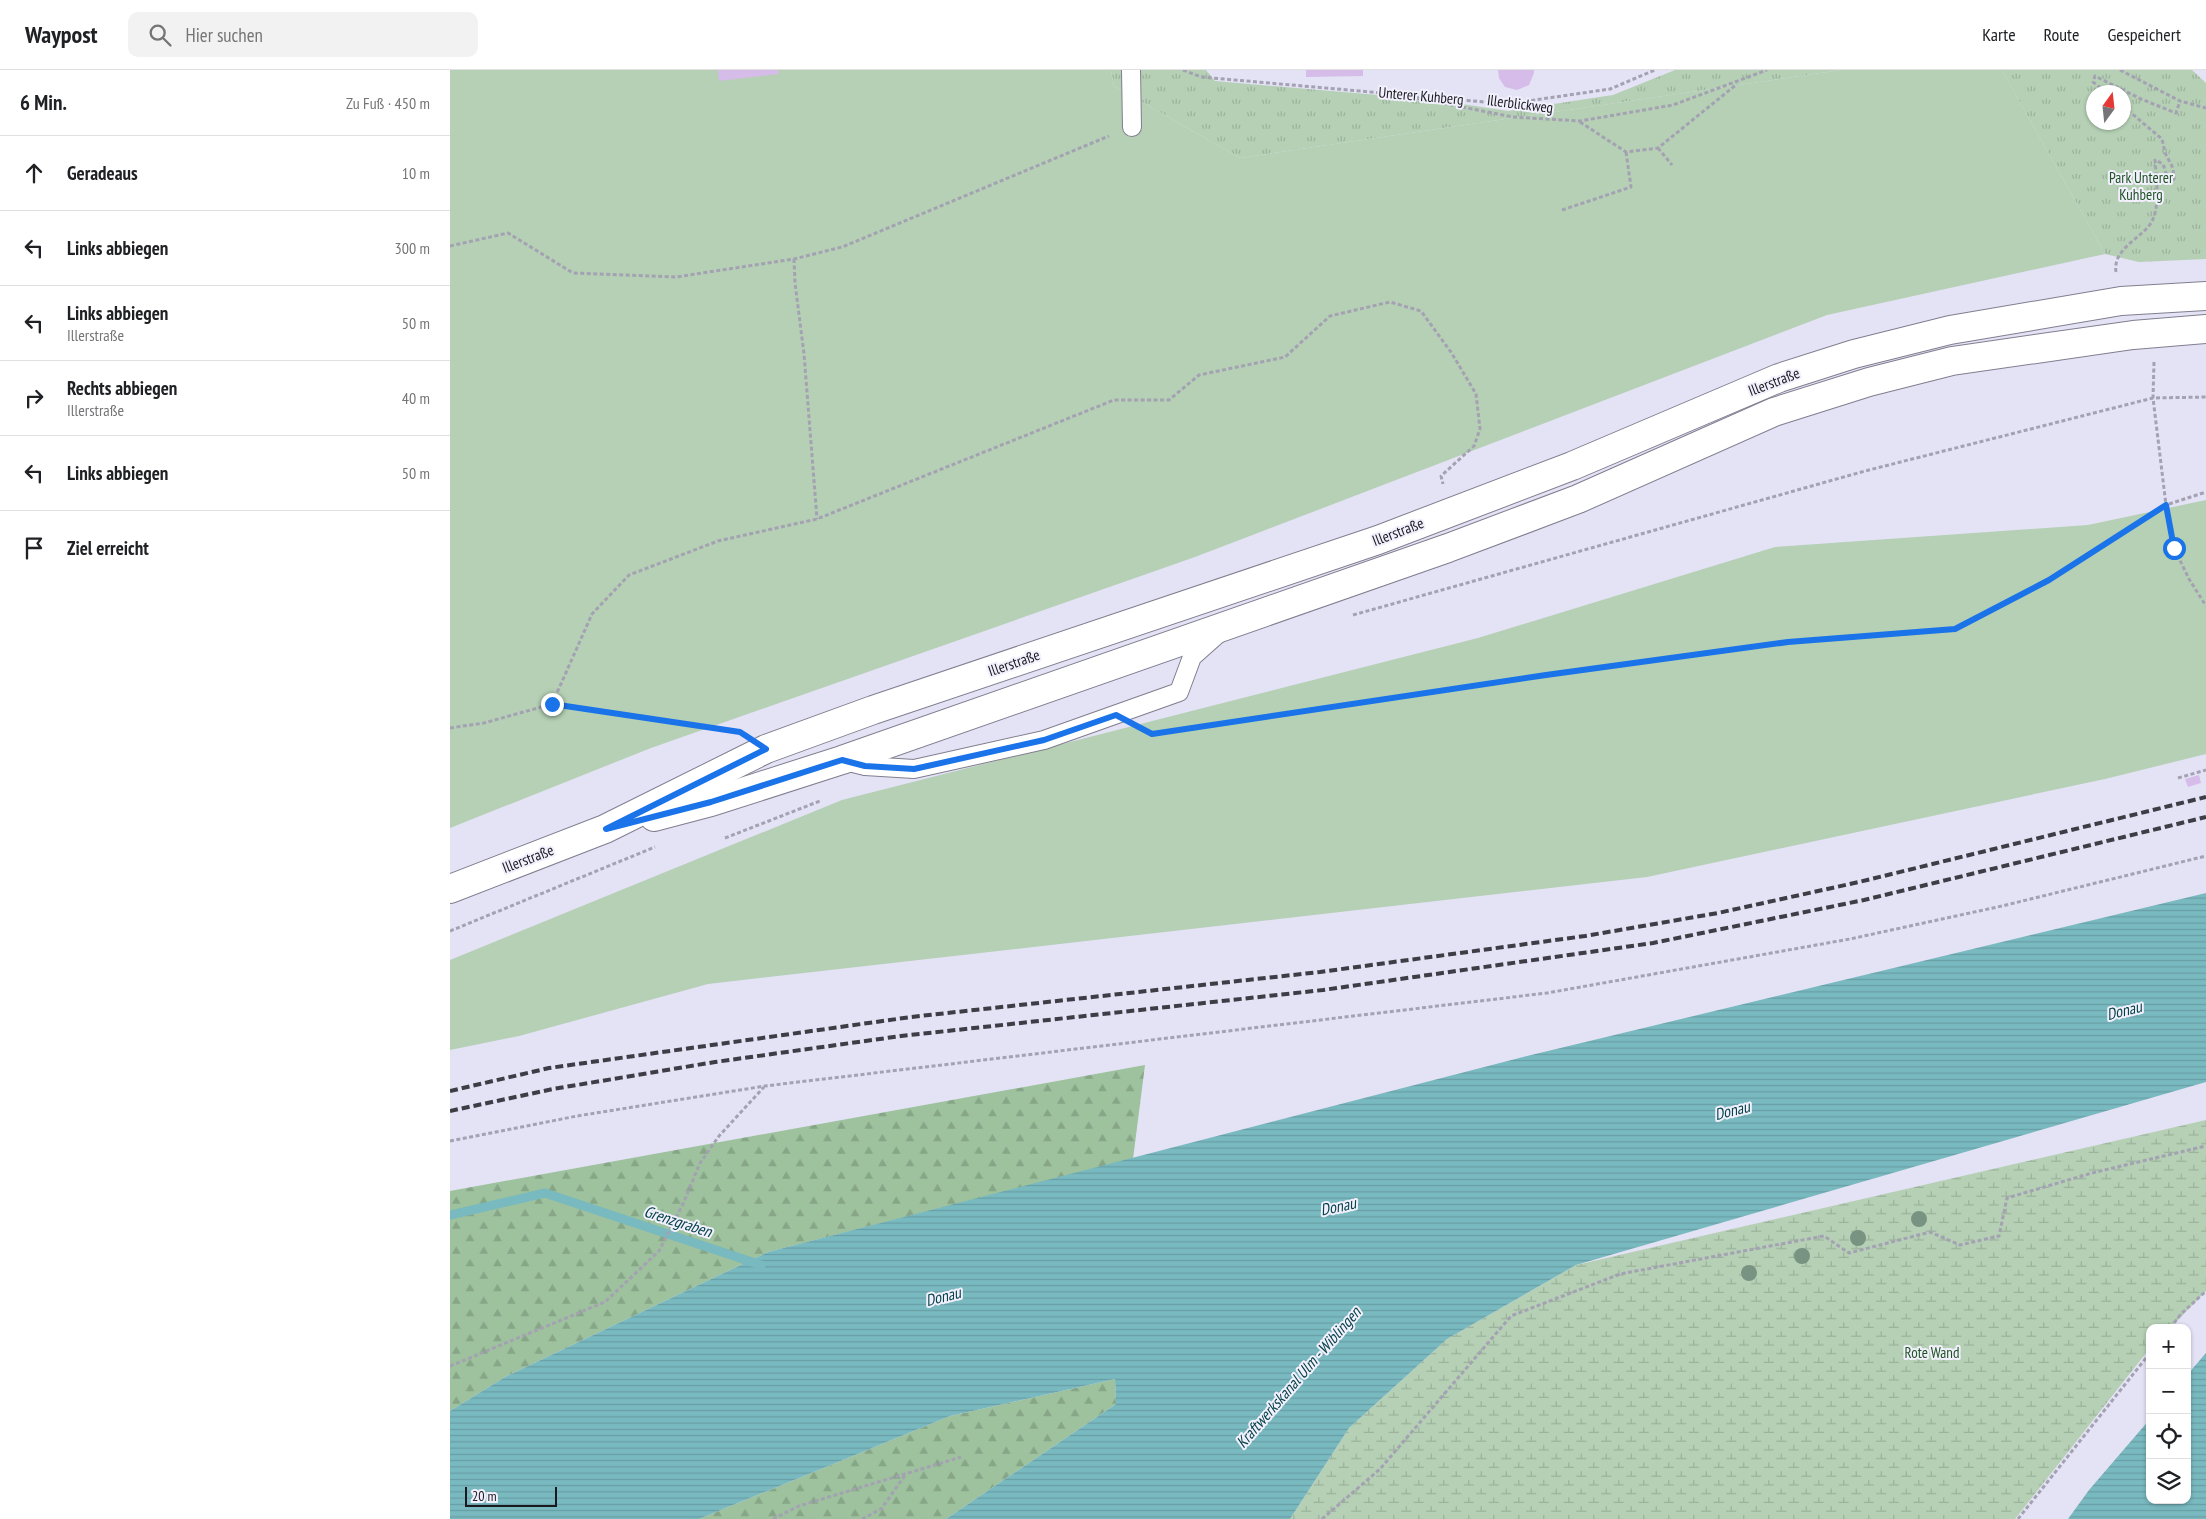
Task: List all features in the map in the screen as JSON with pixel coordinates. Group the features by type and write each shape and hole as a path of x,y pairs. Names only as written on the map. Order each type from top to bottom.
{"main road":[{"name":"Illerstraße","path":"450,889 606,829 766,749 873,710 1378,540 1572,466 1779,378 1854,354 1950,330 2121,301 2206,296"},
{"name":"Illerstraße","path":"606,829 711,802 842,760 1448,548 1550,510 1774,412 1869,382 1952,361 2133,335 2206,329"}],"lane":[{"path":"1131,70 1132,127"},
{"path":"842,760 865,766 914,769 1044,740 1116,715 1179,692 1192,657 1228,624"}],"path":[{"name":"Unterer Kuhberg","path":"1182,70 1202,77 1508,104 1610,89 1655,70"},
{"name":"Illerblickweg","path":"1398,94 1513,117 1580,121 1673,106 1767,70"},
{"path":"2120,70 2180,101 2206,108"},
{"path":"2097,85 2093,82 2095,76 2113,85"},
{"name":"Illerblickweg","path":"1658,148 1740,81"},
{"path":"2131,94 2176,113 2180,101"},
{"path":"2115,264 2121,253 2153,220 2158,189 2155,160 2164,164 2168,179 2174,179 2173,168 2165,154 2162,139 2131,113"},
{"path":"1580,121 1626,152 1658,148 1672,165"},
{"path":"450,246 508,234 573,273 676,277 794,260 842,247 1132,127"},
{"path":"1562,210 1631,187 1626,152"},
{"path":"794,260 816,519"},
{"path":"552,704 592,614 629,575 718,541 816,519 1114,400 1169,400 1199,375 1285,357 1330,316 1390,302 1421,311 1451,352 1476,394 1480,429 1474,446 1441,476 1443,484"},
{"path":"2154,360 2153,398 2166,505 2174,548 2189,579 2206,606"},
{"path":"1344,618 1865,471 2153,398 2206,397"},
{"path":"1116,715 1152,734 1546,675 1778,643 1955,629 2049,580 2166,505 2206,492"},
{"path":"450,728 484,723 552,704 740,732 766,749"},
{"path":"2178,778 2206,770"},
{"path":"725,838 826,798"},
{"path":"450,931 659,846"},
{"path":"450,1141 577,1116 765,1086 1547,993 1850,939 2002,906 2206,856"},
{"path":"450,1366 605,1302 659,1251 683,1204 700,1163 718,1136 765,1086"},
{"path":"1322,1519 1380,1469 1511,1316 1620,1274 1824,1236 1849,1254 1930,1232 1960,1245 1999,1236 2007,1198 2092,1173 2206,1146"},
{"path":"2173,1324 2206,1290"},
{"path":"2018,1519 2146,1357"},
{"path":"772,1519 799,1506 962,1457"},
{"path":"862,1519 881,1509 906,1473"}],"green space":[{"path":"450,70 1111,70 1114,86 1240,158 1841,70 2002,70 2105,254 1827,315 1195,557 651,748 450,828"},
{"path":"1111,70 1206,70 1215,81 1436,100 1508,111 1613,95 1675,70 1841,70 1240,158 1114,86"},
{"name":"Park Unterer Kuhberg","path":"2002,70 2192,70 2206,83 2206,259 2139,262 2105,254"},
{"path":"2206,500 2206,754 2105,779 1647,877 708,984 519,1036 450,1050 450,960 842,800 1478,638 1775,547 2088,525"},
{"path":"1145,1065 1133,1159 768,1252 505,1377 450,1411 450,1191"},
{"name":"Rote Wand","path":"2206,1120 2206,1291 2174,1324 2146,1324 2146,1353 2015,1519 1290,1519 1349,1428 1447,1339 1576,1265"},
{"path":"1115,1379 1116,1404 946,1519 699,1519 950,1416"}],"water":[{"path":"2206,893 2206,1082 1576,1265 1447,1339 1349,1428 1290,1519 946,1519 1116,1404 1115,1379 950,1416 699,1519 450,1519 450,1411 505,1377 768,1252 1527,1056"},
{"path":"2206,1353 2206,1519 2068,1519 2089,1490 2146,1424 2146,1504 2191,1504 2191,1370"}],"building":[{"path":"718,70 778,70 779,74 719,81"},
{"path":"1306,70 1363,70 1363,76 1306,77"},
{"path":"1498,70 1534,70 1534,73 1529,85 1517,90 1505,87 1499,78"},
{"path":"2199,775 2201,783 2188,787 2185,779"}],"waterway":[{"name":"Grenzgraben","path":"450,1215 545,1193 761,1265"}],"railway":[{"path":"450,1091 549,1068 911,1017 1320,972 1585,936 1718,913 1859,882 2206,797"},
{"path":"450,1111 553,1089 715,1062 901,1036 1323,990 1653,943 1864,900 2206,817"}],"route":[{"path":"552,704 740,732 766,749 606,829 711,802 842,760 865,766 914,769 1044,740 1116,715 1152,734 1546,675 1788,642 1955,629 2049,580 2166,505 2174,548"}],"water label":[{"name":"Donau","path":"2124,1010"},
{"name":"Donau","path":"1732,1110"},
{"name":"Donau","path":"1338,1206"},
{"name":"Donau","path":"943,1296"},
{"name":"Kraftwerkskanal Ulm - Wiblingen","path":"1298,1377"}]}
